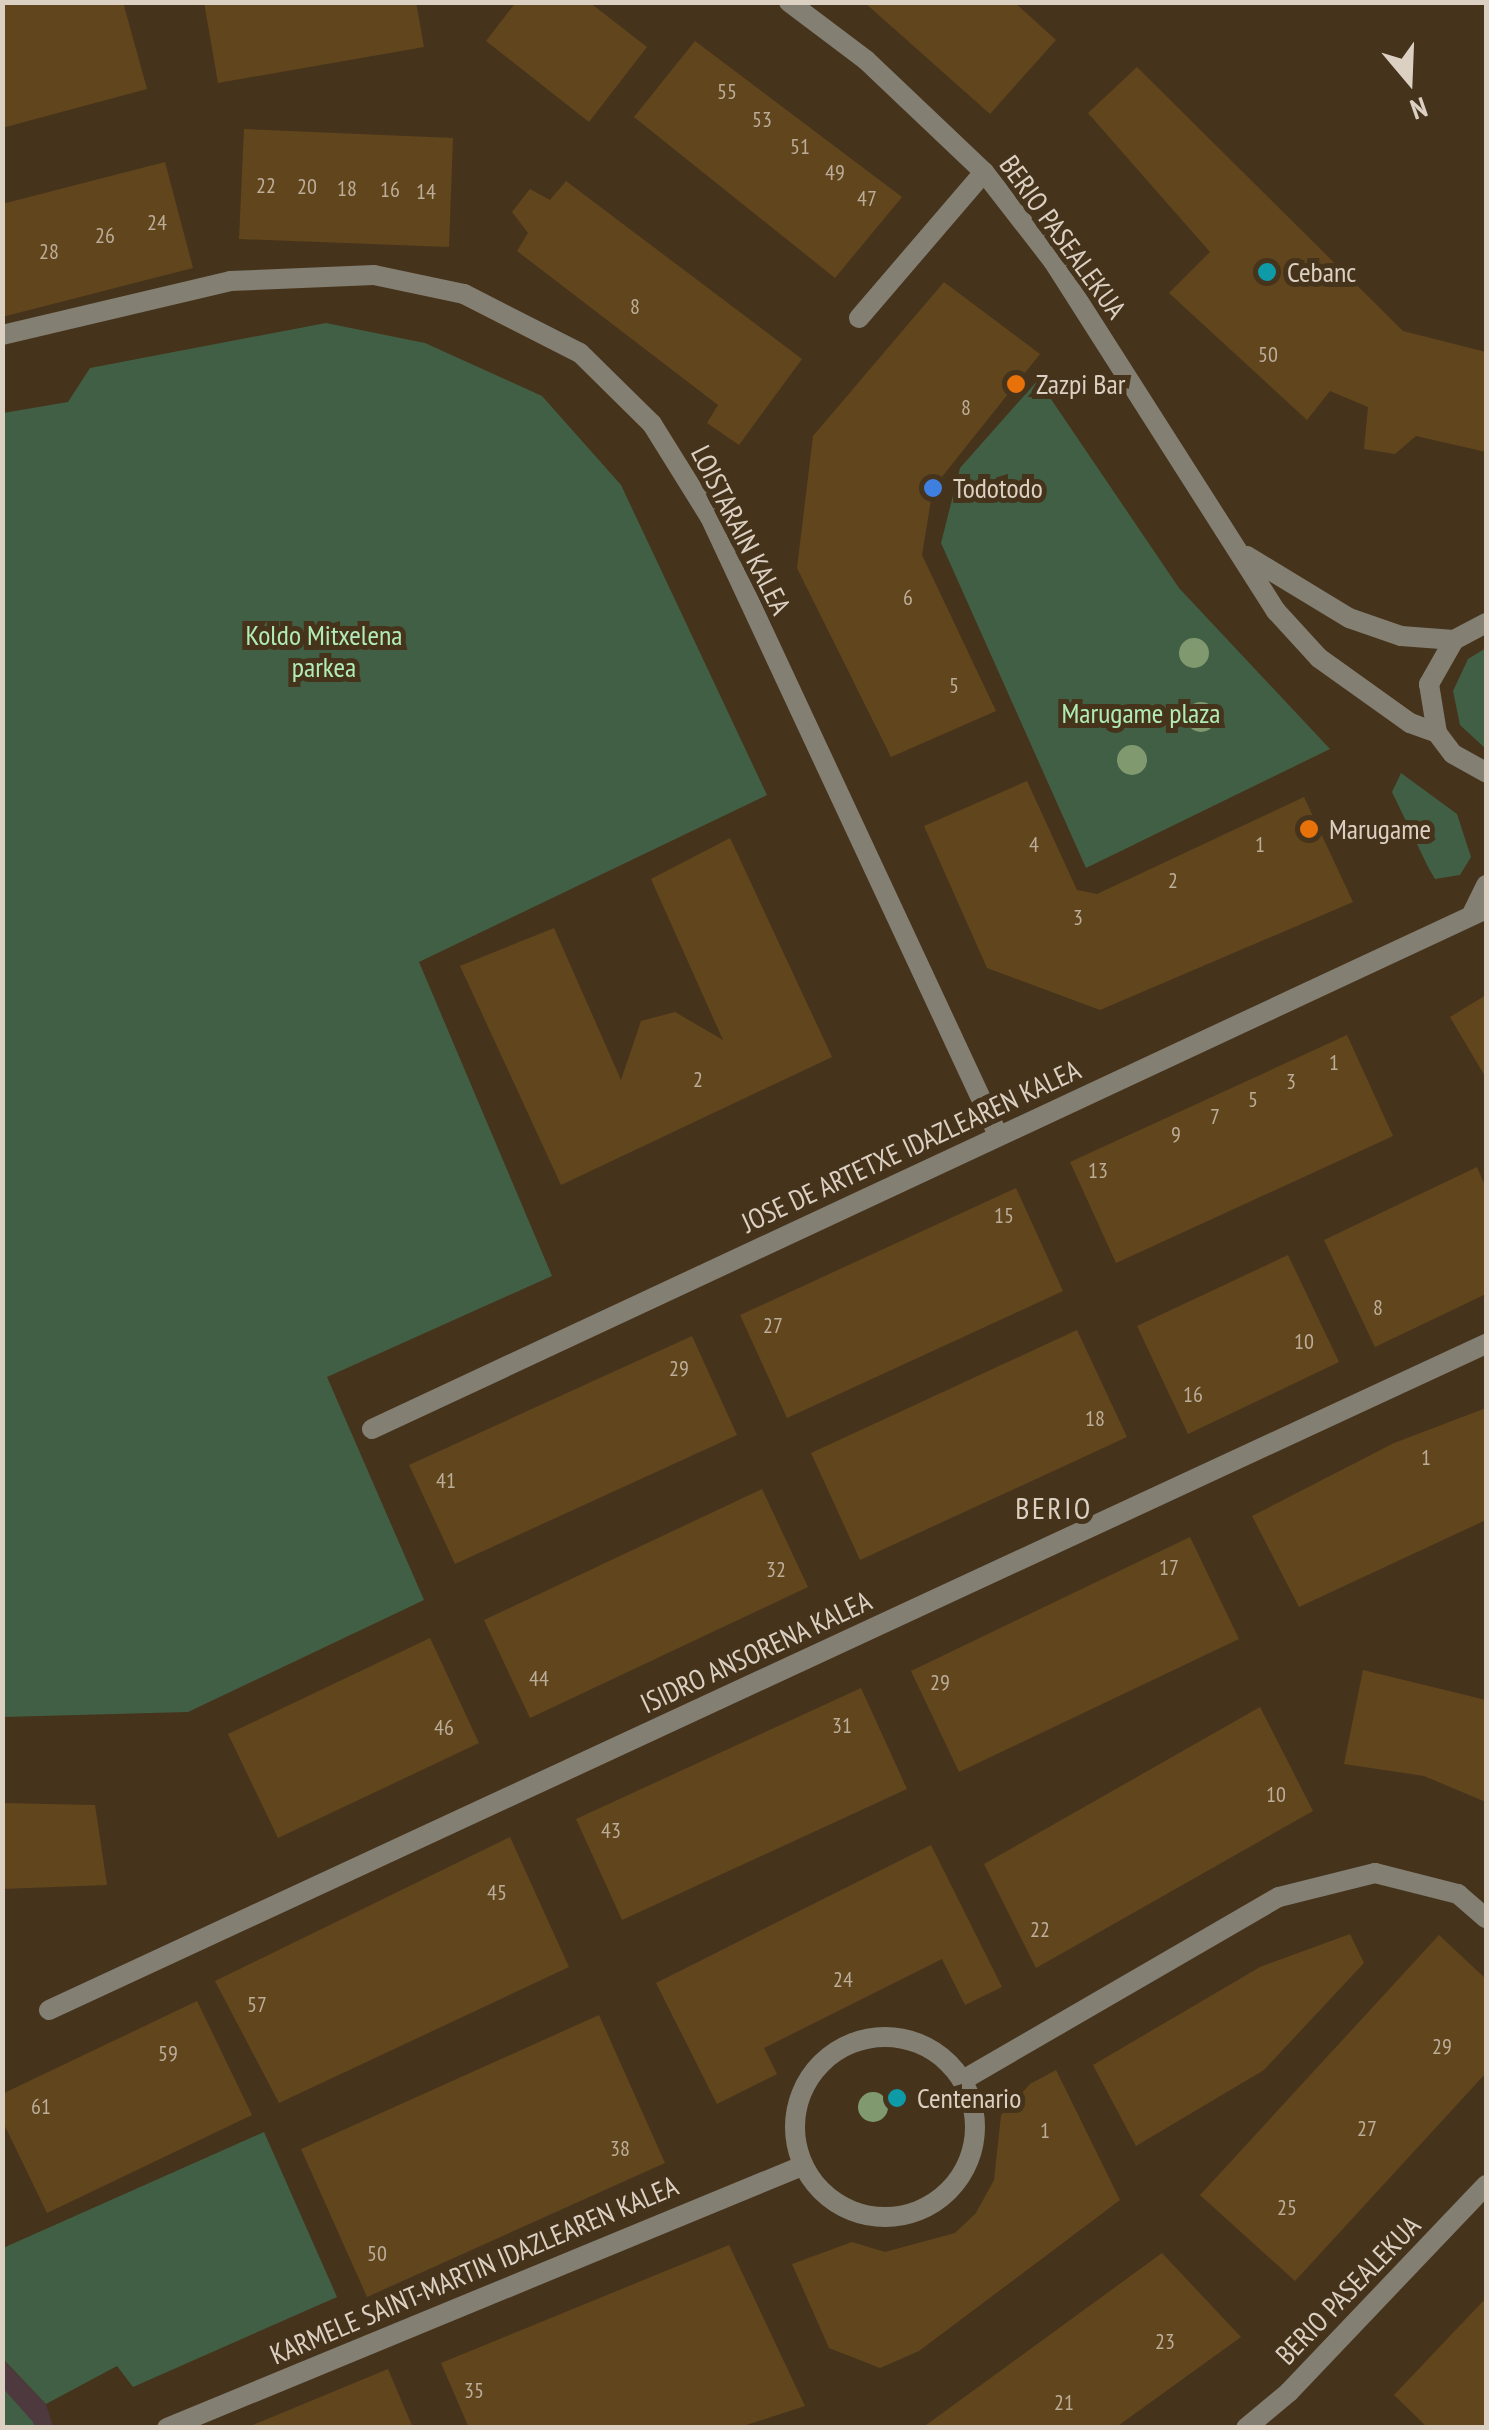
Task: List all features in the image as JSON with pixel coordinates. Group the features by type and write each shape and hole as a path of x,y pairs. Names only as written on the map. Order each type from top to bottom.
{"street":[{"name":"BERIO PASEALEKUA","path":"788,2 866,60 984,172 1053,261 1276,611 1319,658 1410,722 1437,733 1482,774"},
{"path":"859,318 984,172"},
{"name":"LOISTARAIN KALEA","path":"2,335 230,281 374,275 464,294 580,353 652,424 710,517 998,1135"},
{"name":"BERIO PASEALEKUA","path":"1239,550 1349,618 1401,636 1454,640"},
{"path":"1437,733 1430,684 1454,640 1486,622"},
{"name":"JOSE DE ARTETXE IDAZLEAREN KALEA","path":"372,1429 1480,910 1486,885"},
{"name":"ISIDRO ANSORENA KALEA","path":"48,2010 1486,1344"},
{"path":"963,2080 1279,1898 1375,1873 1458,1894 1486,1918"},
{"path":"898,2036 942,2055 963,2080 974,2105 975,2139 965,2170 919,2211 864,2216 835,2203 802,2166 794,2124 805,2082 840,2047 898,2036"},
{"name":"KARMELE SAINT-MARTIN IDAZLEAREN KALEA","path":"167,2428 802,2166"},
{"name":"BERIO PASEALEKUA","path":"1246,2428 1289,2392 1486,2185"}],"shaded area":[{"path":"2,2359 46,2404 53,2427 3,2427"}],"green space":[{"name":"Koldo Mitxelena parkea","path":"326,323 425,343 542,396 621,485 767,795 419,962 552,1276 327,1377 424,1600 188,1712 3,1717 3,413 68,402 90,368"},
{"name":"Marugame plaza","path":"1038,380 1179,588 1330,749 1086,868 941,543 960,468"},
{"path":"1486,648 1486,749 1460,725 1453,691 1468,659"},
{"path":"1401,773 1457,814 1471,857 1460,875 1435,879 1428,867 1392,792"},
{"path":"264,2132 337,2297 133,2387 117,2366 46,2404 3,2359 3,2248"},
{"path":"2,2387 33,2422 35,2427 3,2427"}],"building":[{"path":"2,2 123,2 147,89 2,128"},
{"path":"204,2 416,2 424,47 218,83"},
{"path":"516,2 589,2 647,47 589,122 486,41"},
{"path":"864,2 1014,2 1056,40 990,114"},
{"path":"695,41 902,197 835,278 634,117"},
{"name":"Cebanc","path":"1137,67 1403,331 1486,352 1486,452 1416,436 1395,454 1364,449 1368,407 1330,391 1307,420 1169,293 1210,252 1088,113"},
{"path":"244,129 453,138 449,247 239,239"},
{"path":"165,162 193,268 2,317 2,204"},
{"path":"566,181 802,359 739,445 707,423 718,405 517,251 528,233 512,212 530,189 550,200"},
{"path":"944,282 1040,354 933,488 922,555 996,711 891,757 797,568 813,436"},
{"path":"1027,781 1077,890 1097,894 1304,797 1353,902 1100,1010 987,968 924,826"},
{"path":"730,838 832,1057 561,1185 460,966 554,928 621,1080 641,1021 675,1012 723,1040 651,879"},
{"path":"1486,995 1486,1078 1450,1017"},
{"path":"1347,1035 1393,1136 1116,1263 1070,1162"},
{"path":"1477,1167 1486,1188 1486,1294 1375,1347 1324,1240"},
{"path":"1016,1188 1063,1291 787,1418 740,1315"},
{"path":"1288,1255 1339,1362 1188,1434 1137,1326"},
{"path":"1077,1330 1127,1437 860,1560 811,1453"},
{"path":"692,1336 737,1435 455,1564 409,1465"},
{"path":"1486,1408 1486,1520 1299,1607 1252,1516 1394,1443"},
{"path":"762,1489 808,1587 530,1718 484,1620"},
{"path":"1190,1537 1239,1639 959,1772 911,1671"},
{"path":"430,1638 479,1743 278,1838 228,1734"},
{"path":"1363,1670 1486,1700 1486,1802 1424,1776 1344,1764"},
{"path":"861,1688 907,1789 622,1920 576,1819"},
{"path":"1260,1707 1313,1811 1036,1968 984,1864"},
{"path":"2,1803 95,1805 107,1885 2,1889"},
{"path":"510,1837 569,1967 279,2103 215,1981"},
{"path":"931,1845 1002,1987 965,2005 942,1959 764,2048 777,2074 717,2104 656,1983"},
{"path":"1350,1934 1364,1963 1264,2070 1136,2146 1093,2065 1260,1967"},
{"path":"1439,1935 1486,1979 1486,2073 1295,2281 1200,2195"},
{"path":"197,2001 252,2115 47,2213 2,2120 2,2094"},
{"path":"599,2015 665,2163 367,2297 301,2149"},
{"path":"1056,2070 1120,2200 919,2351 880,2368 829,2348 792,2264 852,2242 885,2252 955,2233 976,2213 994,2180 1001,2115 1030,2084"},
{"path":"729,2245 805,2406 737,2428 469,2428 441,2363"},
{"path":"1162,2253 1241,2337 1115,2428 922,2428"},
{"path":"1486,2298 1486,2428 1428,2428 1394,2395"},
{"path":"388,2369 413,2428 248,2428 248,2427"}],"place":[{"name":"Cebanc","path":"1267,272"},
{"name":"Zazpi Bar","path":"1016,384"},
{"name":"Todotodo","path":"933,488"},
{"name":"Marugame","path":"1309,829"},
{"name":"Centenario","path":"897,2098"}],"district":[{"name":"BERIO","path":"1054,1508"}]}
